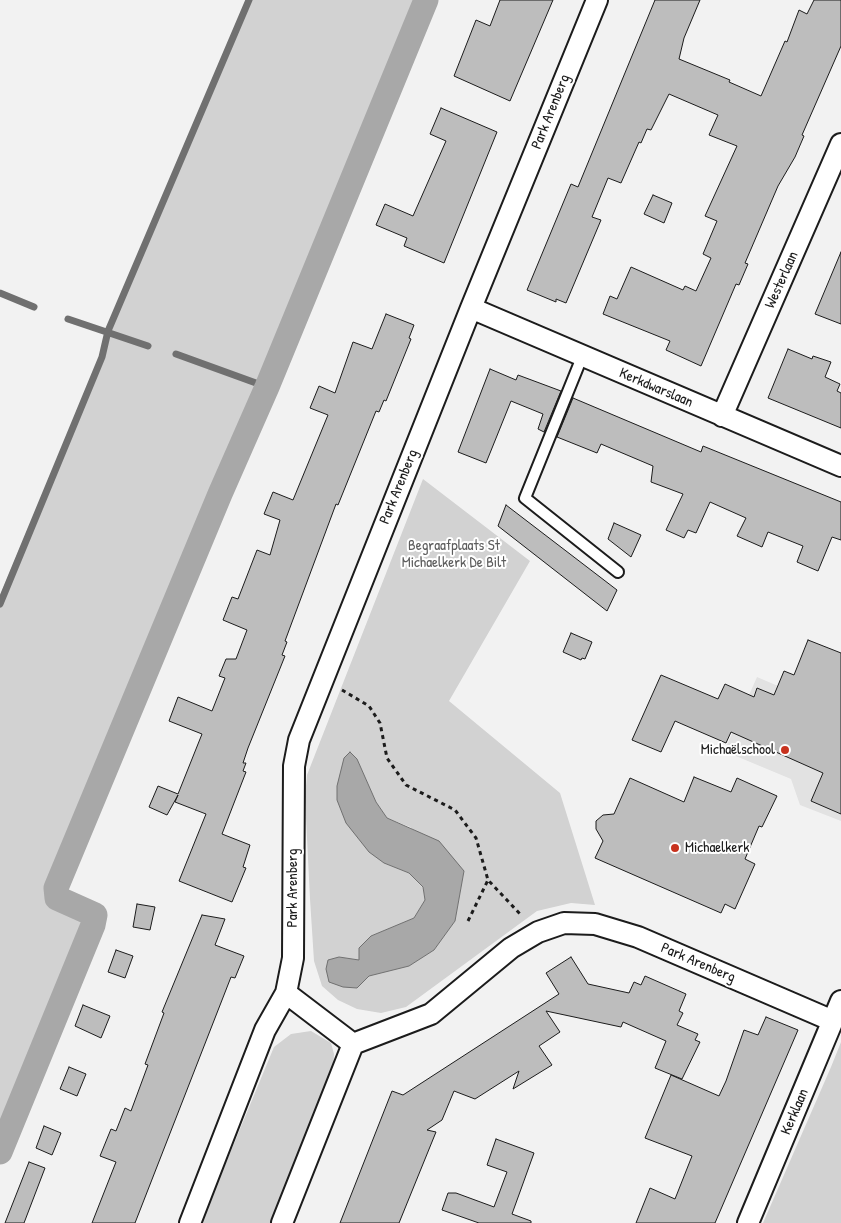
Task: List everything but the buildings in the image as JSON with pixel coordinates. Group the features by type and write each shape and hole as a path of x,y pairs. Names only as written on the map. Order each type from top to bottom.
{"street":[{"name":"Park Arenberg","path":"190,1223 265,1030 286,993 293,958 294,766 299,740 471,308 597,0"},
{"name":"Westerlaan","path":"722,416 841,144"},
{"name":"Kerkdwarslaan","path":"471,308 841,466"},
{"name":"Park Arenberg","path":"353,1044 431,1014 511,948 538,932 564,923 595,924 647,941 833,1021"},
{"path":"282,1223 353,1044 286,993"},
{"name":"Kerklaan","path":"748,1223 841,1000"}],"lane":[{"path":"582,357 526,498 618,572"}],"path":[{"path":"322,679 369,706 380,723 388,758 406,785 455,810 476,838 488,880 538,932"},
{"path":"468,921 488,880"}],"shaded area":[{"name":"Michaëlschool","path":"757,677 841,713 841,821 800,805 791,779 731,754 727,745"},
{"path":"350,752 357,759 376,802 387,818 439,841 464,871 455,921 434,950 409,966 369,976 357,988 343,987 329,982 326,969 328,960 339,957 359,960 359,948 371,936 414,918 425,900 423,887 409,873 384,863 369,852 346,823 337,800 337,786 344,758"}],"green space":[{"path":"250,0 428,0 62,895 88,919 0,1125 0,595"},
{"name":"Begraafplaats St Michaelkerk De Bilt","path":"423,479 530,561 449,701 560,793 595,905 571,903 537,911 406,1007 381,1013 357,1009 338,1000 322,986 314,961 305,797 307,775","holes":["357,759 376,802 387,818 410,827 464,872 455,921 434,950 409,966 369,976 357,988 339,957 359,960 371,936 414,918 425,900 423,888 409,873 384,863 337,786"]},
{"path":"311,1031 331,1043 334,1054 333,1070 276,1223 201,1223 274,1047 291,1034"},
{"path":"841,1042 841,1223 763,1223 831,1067"}],"waterway":[{"path":"0,604 102,357 108,331 249,0"},
{"path":"0,1152 93,925 95,915 57,898 56,888 220,494 267,387 426,0"},
{"path":"0,293 34,307"},
{"path":"68,319 148,346"},
{"path":"176,354 267,387"}],"place":[{"name":"Michaëlschool","path":"785,750"},
{"name":"Michaelkerk","path":"675,848"}]}
